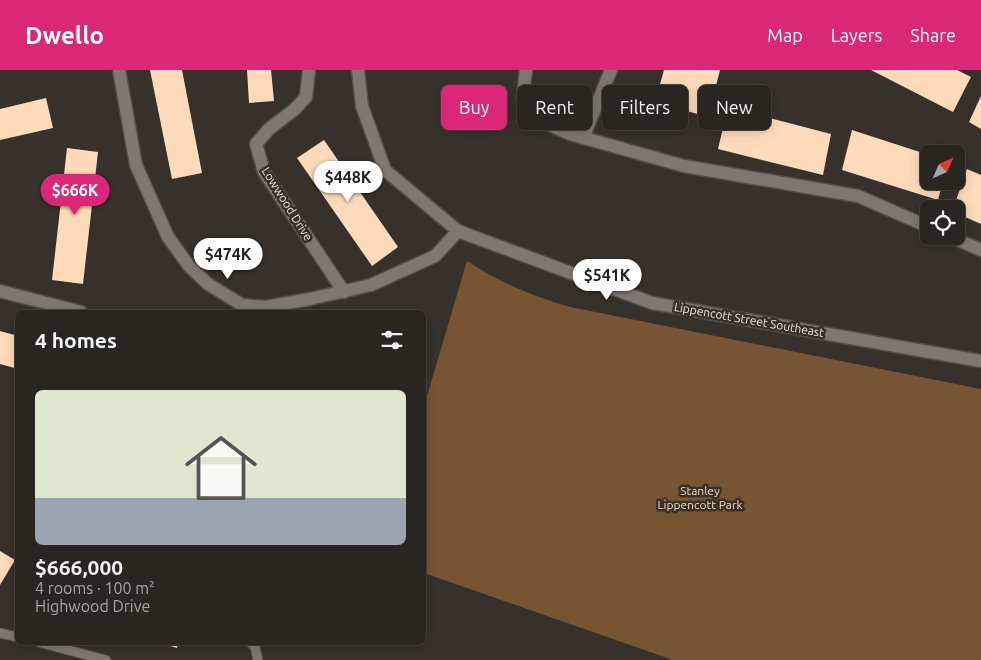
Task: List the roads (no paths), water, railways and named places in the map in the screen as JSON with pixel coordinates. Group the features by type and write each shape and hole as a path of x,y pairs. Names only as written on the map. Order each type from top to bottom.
{"street":[{"path":"119,70 136,165 168,237 189,266 208,284 242,305 266,307 370,286 435,256 458,231"},
{"name":"Lowwood Drive","path":"309,70 306,97 295,109 270,128 256,144 264,172 344,292"},
{"name":"Lippencott Street Southeast","path":"358,70 362,106 385,170 458,231 652,303 981,361"},
{"path":"526,70 523,98 533,114 545,123 570,134 684,166 858,196 920,223"},
{"path":"583,138 611,70"},
{"path":"965,243 981,250"},
{"path":"0,292 73,310"}],"lane":[{"path":"0,633 15,636"},
{"path":"49,645 106,660"},
{"path":"253,645 258,660"}],"park label":[{"name":"Stanley Lippencott Park","path":"700,498"}]}
